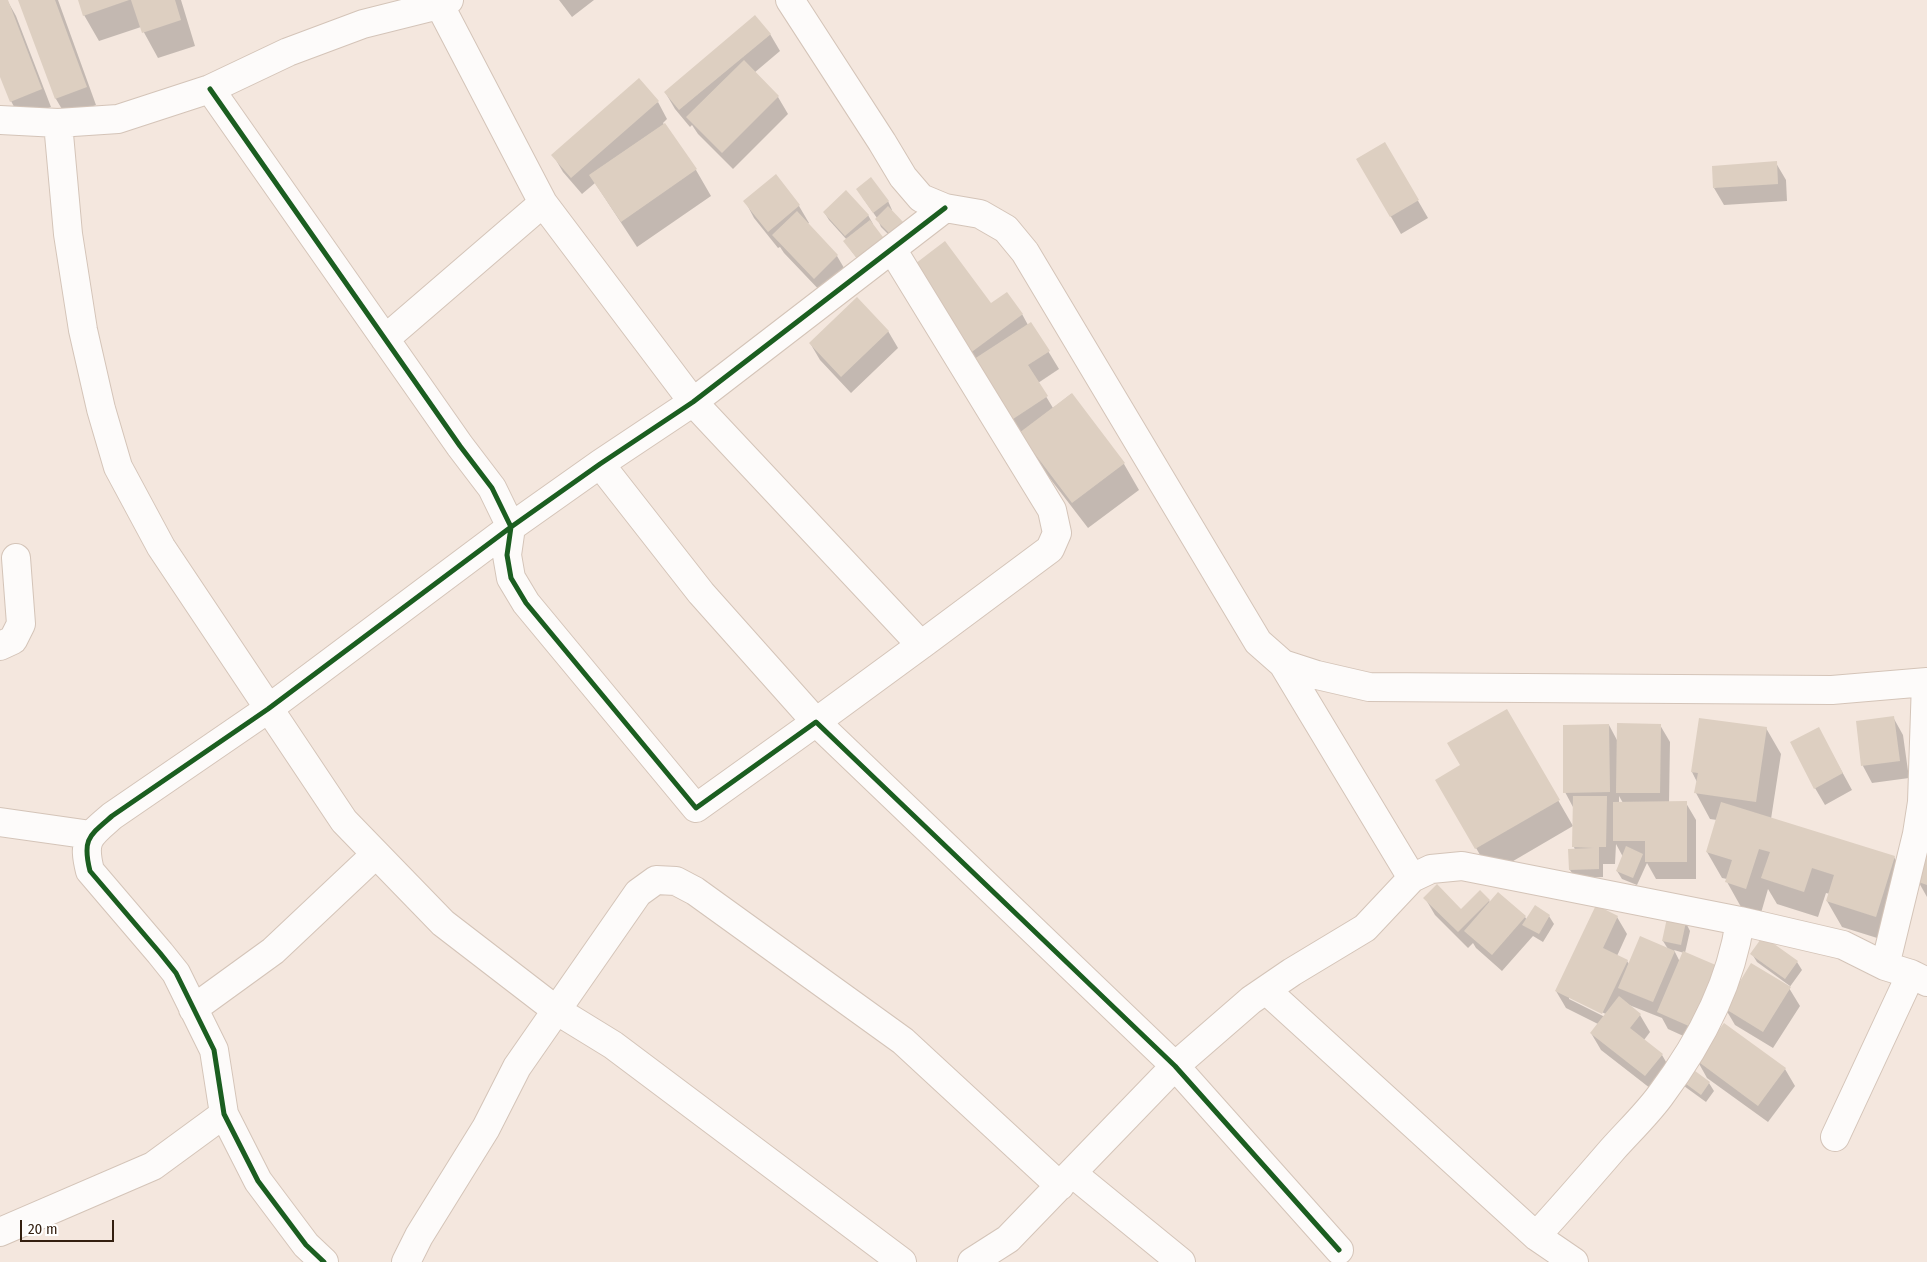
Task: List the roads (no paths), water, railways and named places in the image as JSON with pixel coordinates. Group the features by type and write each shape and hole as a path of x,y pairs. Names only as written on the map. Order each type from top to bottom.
{"street":[{"path":"790,0 903,177 921,198 946,208 980,214 1006,229 1025,252 1258,642 1283,664 1412,878"},
{"path":"0,120 58,123 118,119 210,89 288,52 355,27 441,2 543,203 693,402 921,645"},
{"path":"210,89 460,446 492,488 511,527 507,555 511,578 526,603 696,808 1050,549 1057,533 1052,510 892,249"},
{"path":"58,123 68,234 83,330 101,409 118,467 161,547 344,820 443,923 556,1010 613,1045 902,1262"},
{"path":"385,339 543,203"},
{"path":"324,1262 306,1245 258,1181 224,1114 214,1050 176,973 90,871 86,854 91,835 112,816 268,709 511,527 600,464 693,402 946,208"},
{"path":"600,464 701,593 816,722 1175,1066 1339,1250"},
{"path":"0,646 13,640 21,624 16,558"},
{"path":"1283,664 1317,675 1369,687 1832,690 1927,682 1922,802 1917,834 1886,966"},
{"path":"0,822 91,835"},
{"path":"193,1009 273,951 376,854"},
{"path":"972,1262 1008,1239 1175,1066 1251,1000 1366,928 1412,878 1431,869 1462,866 1740,921 1843,945 1886,966 1919,978 1835,1137"},
{"path":"406,1262 419,1236 486,1128 517,1067 638,893 656,880 676,881 695,891 903,1041 1066,1179 1182,1262"},
{"path":"1536,1236 1660,1097 1705,1026 1724,987 1738,940 1740,921"},
{"path":"1266,990 1536,1236 1574,1262"},
{"path":"0,1232 153,1166 224,1114"}]}
